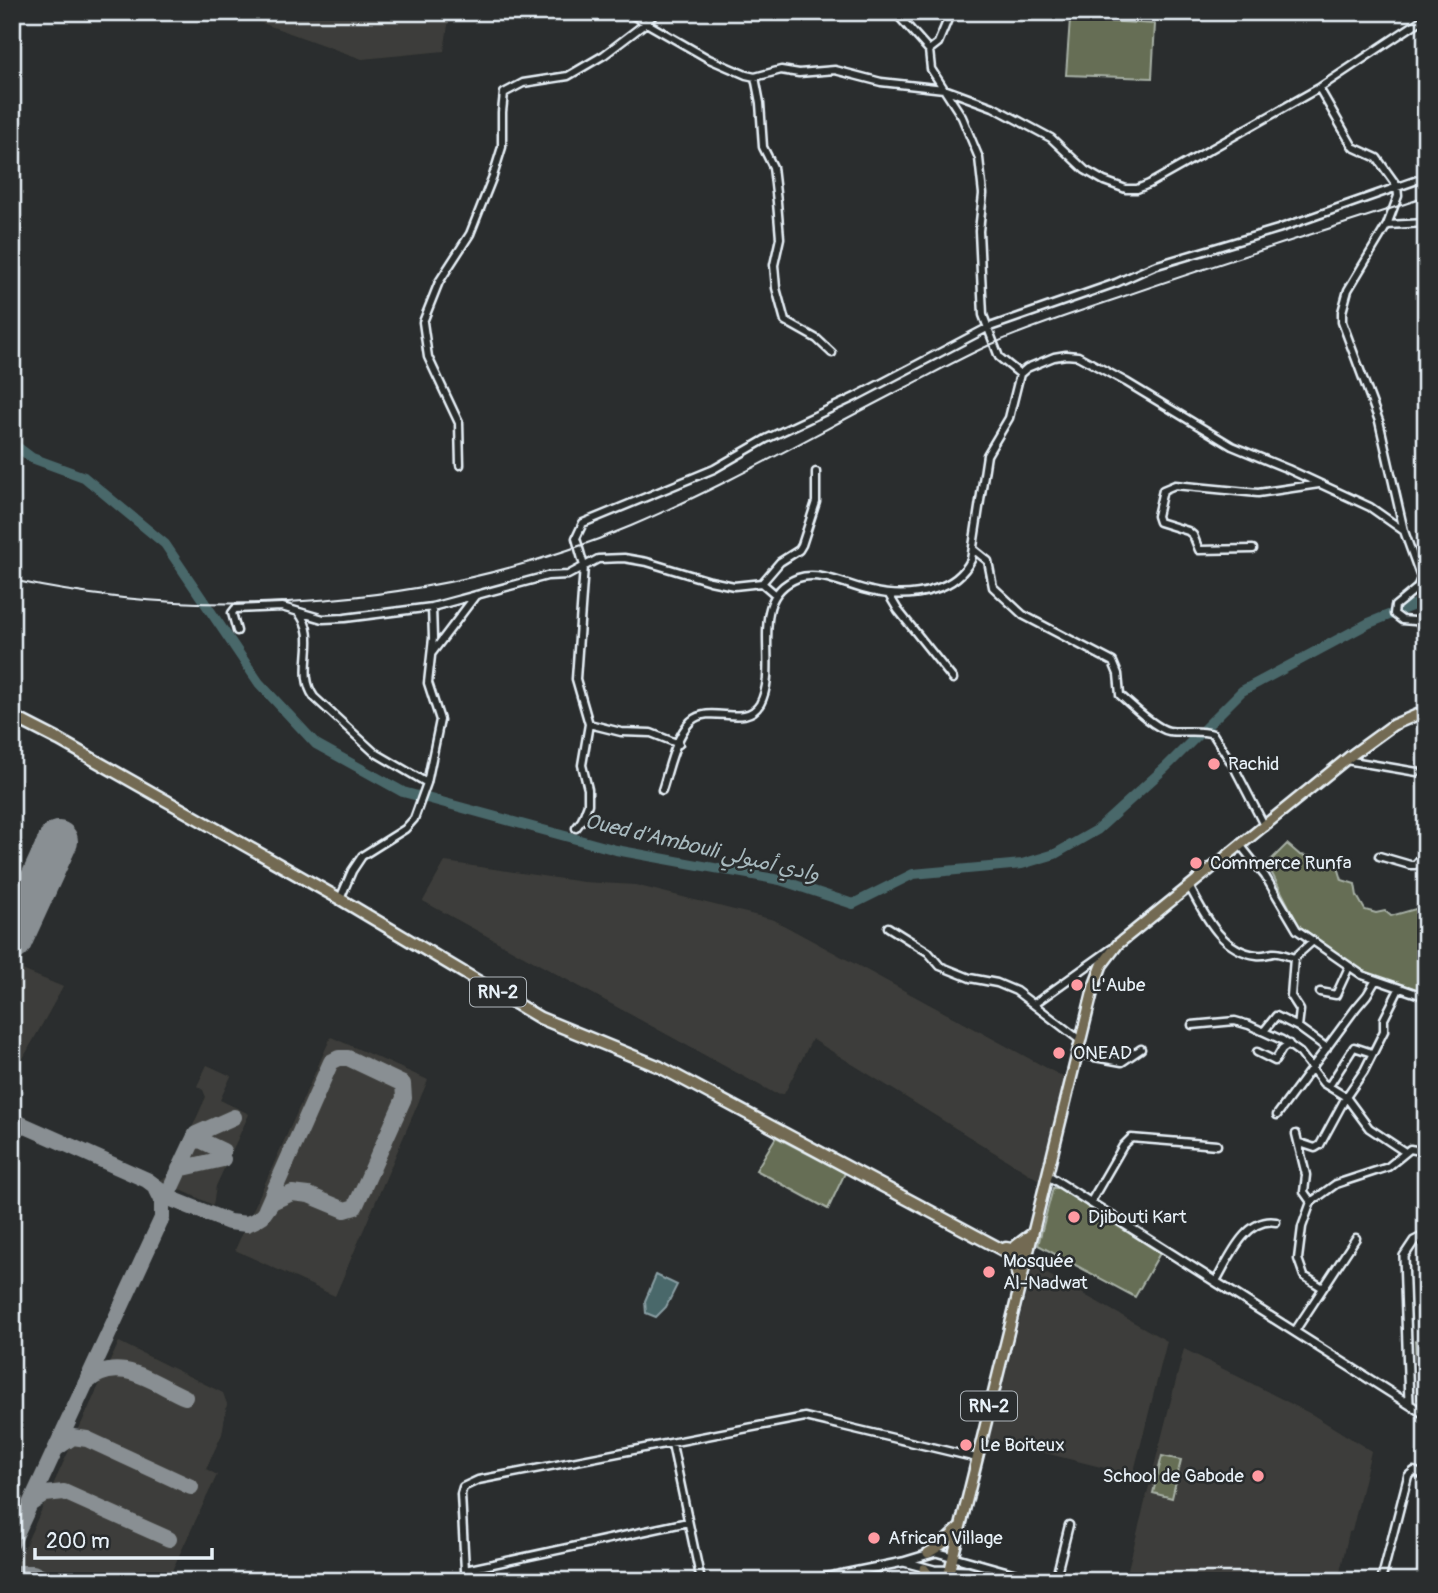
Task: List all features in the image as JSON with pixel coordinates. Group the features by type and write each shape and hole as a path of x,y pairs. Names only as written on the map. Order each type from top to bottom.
{"highway":[{"name":"RN-2","path":"12,716 340,899 540,1018 660,1066 1003,1248 1024,1262"},
{"path":"1019,1285 1016,1265 1003,1248 1017,1246 1032,1234"},
{"name":"RN-2","path":"1003,1248 1016,1250 1029,1247"}],"main road":[{"path":"1024,1262 1098,974 1118,944 1392,725 1426,711"},
{"name":"RN-2","path":"947,1581 1024,1262"},
{"path":"928,1553 942,1545 960,1527"},
{"path":"924,1569 933,1581"}],"street":[{"path":"626,12 727,68 755,77 781,69 799,74 835,70 881,82 944,89 993,107 1051,138 1085,170 1126,189 1149,184 1319,88 1426,17"},
{"path":"460,465 459,423 428,357 423,322 439,282 470,234 493,176 502,147 505,93 523,83 568,76 604,55 646,23 656,12"},
{"path":"895,12 929,50 931,69 962,117 979,158 983,202 979,231 983,315 999,357 1020,374"},
{"path":"929,50 938,43 951,12"},
{"path":"755,77 760,103 762,147 773,167 777,202 780,238 774,265 780,305 785,321 817,340 832,353"},
{"path":"1319,88 1353,147 1377,158 1398,186 1398,196 1387,225 1348,290 1342,322 1379,421 1404,531 1416,561 1420,583 1395,606 1394,614 1402,620 1426,622"},
{"path":"576,828 588,804 588,789 582,765 589,724 579,691 575,663 584,566 576,538 583,523 714,469 766,439 845,402 987,328 1116,283 1154,266 1278,229 1426,177"},
{"path":"1387,225 1426,222"},
{"path":"662,790 678,744 691,721 712,713 747,715 760,703 768,661 765,631 768,614 776,595 788,584 806,576 817,577 889,595 930,590 949,583 962,574 973,550 988,455 1009,418 1020,374 1027,368 1054,357 1078,356 1232,446 1370,507 1404,531"},
{"path":"237,631 232,613 235,609 282,607 323,618 345,618 432,607 547,576 568,575 598,559 624,558 647,562 733,586 762,583 780,562 802,545 816,502 816,472"},
{"path":"1253,549 1199,550 1193,535 1188,531 1159,522 1157,516 1163,490 1175,485 1258,492 1321,484"},
{"path":"1416,561 1426,548"},
{"path":"973,550 991,566 990,578 993,587 1023,615 1113,662 1118,674 1120,695 1161,728 1213,734 1234,767 1265,827"},
{"path":"762,583 776,595"},
{"path":"431,654 478,594"},
{"path":"889,595 953,679"},
{"path":"340,899 362,856 405,830 414,819 427,783 440,720 428,683 432,607"},
{"path":"297,611 309,630 305,679 307,688 374,752 427,783"},
{"path":"589,724 621,732 651,733 678,744"},
{"path":"1346,760 1417,772"},
{"path":"1241,846 1265,876 1297,930 1349,967 1376,981 1426,997"},
{"path":"1379,856 1410,866 1415,865 1426,852"},
{"path":"1190,888 1207,920 1223,939 1234,947 1254,955 1277,953 1294,958"},
{"path":"888,927 928,952 940,966 1016,991 1081,1041"},
{"path":"1298,1027 1300,1010 1291,996 1294,958 1313,941"},
{"path":"1034,1004 1118,944"},
{"path":"1320,992 1336,995 1349,967"},
{"path":"1277,1115 1376,981"},
{"path":"1300,1143 1318,1147 1364,1071 1384,1031 1384,1019 1399,989"},
{"path":"1264,1031 1276,1016 1298,1027 1327,1048"},
{"path":"1192,1025 1235,1021 1264,1031 1289,1044 1323,1083 1346,1097 1369,1128 1405,1152"},
{"path":"1257,1052 1275,1061 1282,1049 1289,1044"},
{"path":"1329,1086 1354,1047 1372,1053"},
{"path":"1078,1054 1122,1062 1141,1049"},
{"path":"1296,1134 1306,1175 1304,1192 1311,1202"},
{"path":"1090,1203 1123,1146 1131,1138 1217,1145"},
{"path":"1323,1288 1304,1276 1298,1259 1302,1227 1311,1202 1336,1184 1388,1167 1413,1148 1426,1152"},
{"path":"1047,1175 1426,1415"},
{"path":"1216,1282 1250,1229 1268,1220 1276,1222"},
{"path":"1409,1403 1404,1256 1414,1241 1426,1235"},
{"path":"1295,1331 1356,1238"},
{"path":"465,1581 461,1494 470,1482 805,1417 976,1458"},
{"path":"672,1444 701,1581"},
{"path":"1381,1581 1408,1476 1414,1471 1426,1476"},
{"path":"465,1570 688,1522"},
{"path":"1055,1581 1069,1525"},
{"path":"809,1581 940,1552 1039,1581"},
{"path":"903,1562 924,1569 967,1571 1004,1581"}],"shaded area":[{"path":"253,12 450,12 444,51 362,59 251,19"},
{"path":"445,862 583,882 635,885 774,920 1065,1078 1039,1180 812,1039 784,1094 774,1093 423,901"},
{"path":"15,967 63,987 12,1078 12,972"},
{"path":"331,1037 428,1080 335,1296 235,1250"},
{"path":"207,1065 231,1076 220,1100 249,1114 216,1186 213,1205 160,1180 170,1176 206,1097 203,1090 197,1086"},
{"path":"1033,1266 1167,1341 1133,1475 989,1439"},
{"path":"119,1342 223,1393 227,1404 222,1434 206,1469 217,1475 167,1581 12,1581 12,1574"},
{"name":"School de Gabode","path":"1184,1349 1313,1415 1371,1451 1338,1581 1125,1581"}],"green space":[{"path":"1070,19 1155,24 1152,78 1066,75"},
{"path":"1287,844 1300,855 1336,860 1342,880 1355,884 1357,896 1365,910 1376,913 1385,911 1391,916 1426,906 1426,992 1366,973 1299,926 1267,864"},
{"path":"776,1137 845,1173 828,1209 756,1170"},
{"name":"Djibouti Kart","path":"1053,1188 1058,1188 1160,1253 1135,1297 1038,1245"},
{"path":"1426,1335 1426,1404 1418,1399 1415,1341"},
{"path":"1162,1456 1181,1460 1172,1498 1153,1493"}],"water":[{"path":"656,1275 677,1285 666,1307 656,1317 646,1313 645,1301"}],"waterway":[{"name":"Oued d'Ambouli وادي أمبولي","path":"12,443 32,458 84,477 165,544 259,683 316,744 403,792 418,796"},
{"name":"Oued d'Ambouli وادي أمبولي","path":"427,798 616,850 780,880 853,904 913,874 1022,864 1055,854 1097,830 1166,767 1242,691 1369,623 1426,600"}],"taxiway":[{"path":"12,1120 147,1180 174,1200 229,1222 247,1224 262,1216 272,1202 292,1193 309,1195 345,1210 355,1207 404,1098 403,1084 348,1058 331,1062 266,1209"},
{"path":"167,1196 196,1134 234,1117"},
{"path":"192,1142 200,1140 223,1151"},
{"path":"179,1169 223,1159"},
{"path":"12,1543 162,1218 162,1200 157,1190"},
{"path":"86,1383 98,1374 123,1371 148,1379 185,1397"},
{"path":"57,1448 73,1437 87,1439 191,1487"},
{"path":"30,1504 45,1494 64,1492 169,1539"},
{"path":"12,1573 33,1573 49,1581"}],"runway":[{"path":"12,941 58,841"}],"railway":[{"path":"12,580 88,594 167,601 246,603 326,600 405,590 483,574 558,553 631,526 735,477 1008,337 1426,197"}],"place":[{"name":"Rachid","path":"1214,764"},
{"name":"Commerce Runfa","path":"1196,863"},
{"name":"L'Aube","path":"1077,985"},
{"name":"ONEAD","path":"1059,1053"},
{"name":"Djibouti Kart","path":"1074,1217"},
{"name":"Mosquée Al-Nadwat","path":"989,1272"},
{"name":"Le Boiteux","path":"966,1445"},
{"name":"School de Gabode","path":"1258,1476"},
{"name":"African Village","path":"874,1538"}]}
